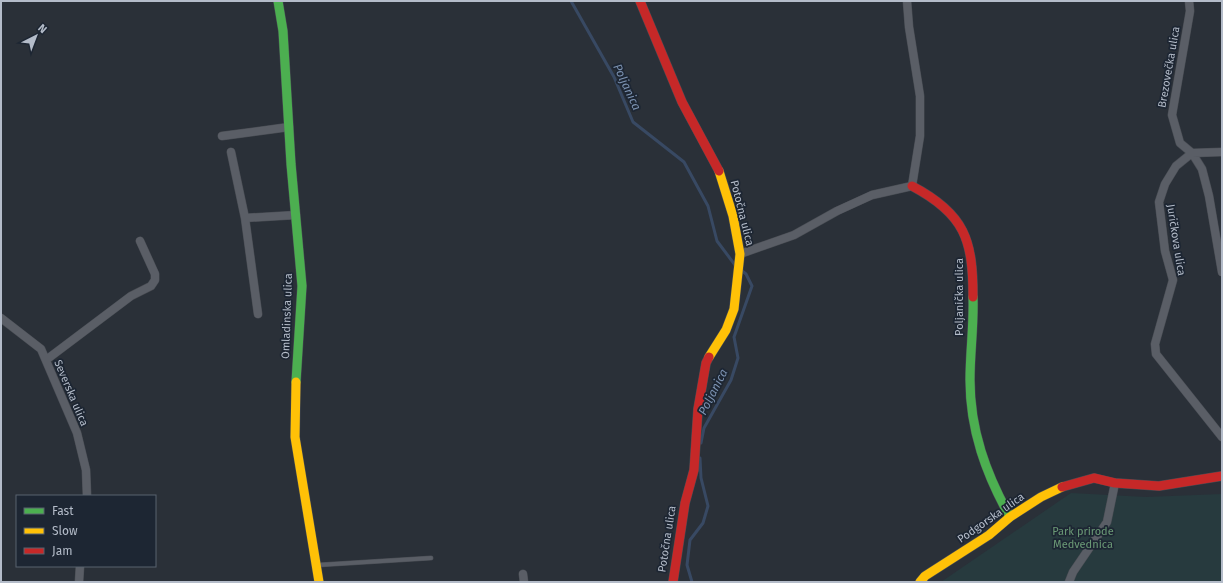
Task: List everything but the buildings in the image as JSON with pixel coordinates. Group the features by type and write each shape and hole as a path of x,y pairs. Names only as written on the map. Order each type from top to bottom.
{"street":[{"name":"Omladinska ulica","path":"278,1 283,31 302,286 295,392 295,437 319,582"},
{"name":"Potočna ulica","path":"640,1 682,102 718,169 733,216 740,257 734,309 726,330 706,364 698,409 694,470 685,503 673,582"},
{"path":"740,257 794,234 837,211 872,195 912,186 920,136 920,96 909,27 907,1"},
{"name":"Brezovečka ulica","path":"1189,1 1190,11 1172,115 1180,143 1192,153 1202,169 1209,196 1222,272"},
{"path":"222,136 289,127"},
{"path":"230,152 245,218 258,314"},
{"path":"1192,153 1222,152"},
{"name":"Juričkova ulica","path":"1192,153 1176,166 1165,184 1159,202 1165,251 1173,280 1155,344 1156,354 1222,437"},
{"name":"Poljanička ulica","path":"912,186 933,196 953,217 964,230 971,248 973,286 970,380 974,424 982,459 996,492 1010,517"},
{"path":"245,218 296,215"},
{"path":"46,360 131,296 151,286 155,280 154,274 140,241"},
{"name":"Severska ulica","path":"1,318 41,349 77,433 86,470 87,495"},
{"name":"Podgorska ulica","path":"920,582 925,576 989,535 1010,517 1041,497 1069,484 1094,478 1115,483 1159,486 1222,476"},
{"path":"1069,582 1073,572 1107,522 1115,483"},
{"path":"79,582 80,567"}],"lane":[{"path":"316,565 431,558"}],"green space":[{"name":"Park prirode Medvednica","path":"1071,493 1146,497 1222,494 1222,582 941,582"}],"waterway":[{"name":"Poljanica","path":"571,1 614,77 633,122 684,162 708,206 717,241 735,265"},
{"name":"Poljanica","path":"701,443 704,428 731,380 738,358 734,337 752,286 746,274 741,270"},
{"name":"Poljanica","path":"692,582 687,565 690,540 703,523 708,506 701,478 700,458"}],"traffic: fast":[{"path":"278,1 283,31 291,164 302,286 296,382"},
{"path":"973,297 970,380 976,434 987,468 1001,501 1010,517"}],"traffic: slow":[{"path":"709,357 726,330 734,309 740,254 733,216 719,171"},
{"path":"296,382 295,437 319,582"},
{"path":"920,582 925,576 989,535 1010,517 1041,497 1062,487"}],"traffic: jam":[{"path":"640,1 682,102 719,171"},
{"path":"912,186 930,196 955,218 968,244 973,277 973,297"},
{"path":"673,582 685,503 694,470 698,409 706,363 709,357"},
{"path":"1062,487 1094,478 1115,483 1159,486 1222,476"}]}
